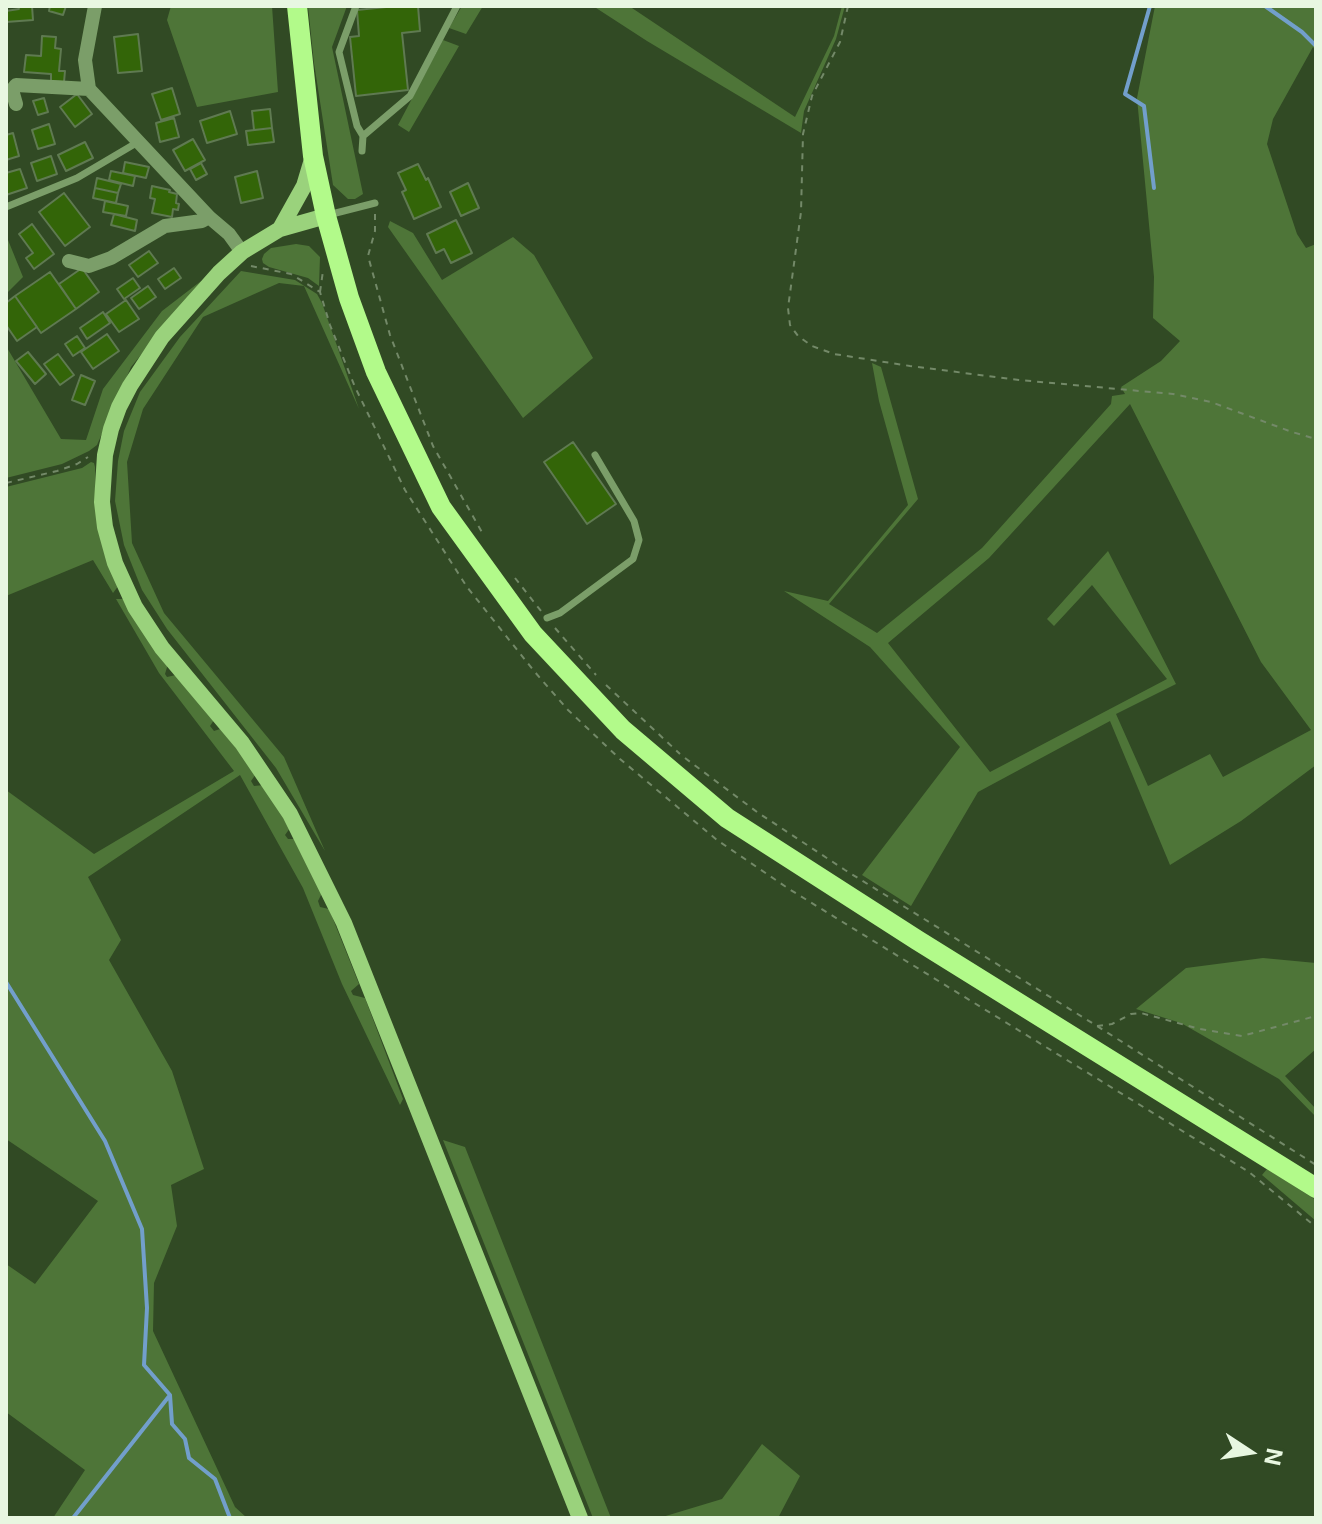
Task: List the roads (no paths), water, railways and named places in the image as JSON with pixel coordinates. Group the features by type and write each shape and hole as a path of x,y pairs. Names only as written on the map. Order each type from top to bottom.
{"main road":[{"path":"297,6 313,156 349,298 376,372 441,507 533,634 623,730 727,818 1316,1188"}],"street":[{"path":"95,6 85,60 89,89 209,217 229,234 242,252"},
{"path":"16,104 12,90 16,85 89,89"},
{"path":"280,229 304,186 313,156"},
{"path":"326,216 280,229 242,252 162,337 119,407 105,455 102,502 105,527 115,563 135,607 162,648 242,743 290,814 344,923 580,1518"},
{"path":"69,261 89,266 111,258 165,226 202,221 209,217"}],"lane":[{"path":"356,6 339,52 357,126 363,136 362,151"},
{"path":"363,136 410,96 457,6"},
{"path":"6,207 77,178 138,142"},
{"path":"326,216 375,203"},
{"path":"547,618 560,613 633,559 639,540 634,521 595,455"}],"waterway":[{"path":"1150,6 1125,94 1144,106 1154,188"},
{"path":"1265,6 1316,46"},
{"path":"6,982 105,1141 142,1229 147,1308 144,1365 170,1395 172,1424 185,1439 189,1458 215,1479 230,1518"},
{"path":"73,1518 170,1395"}]}
